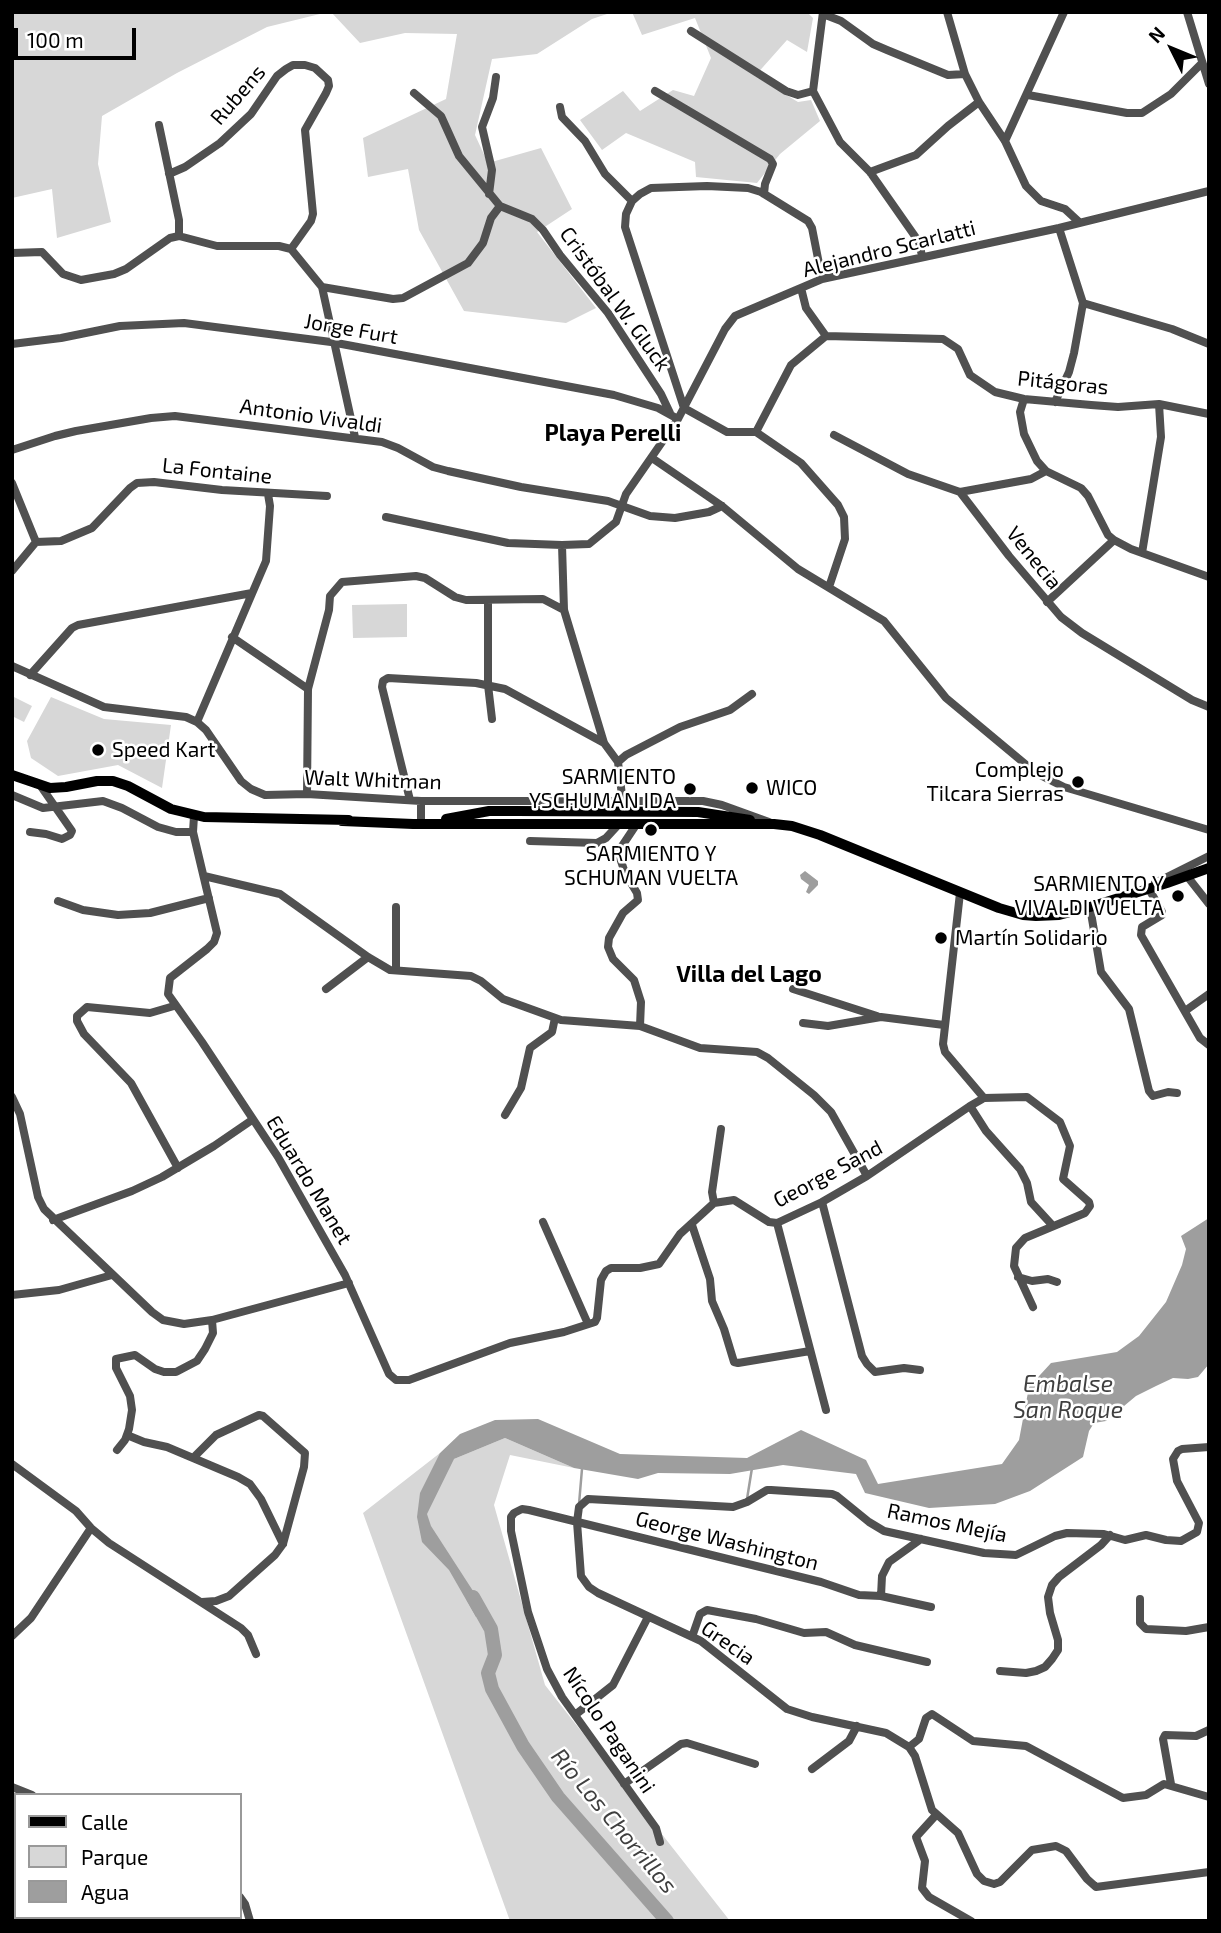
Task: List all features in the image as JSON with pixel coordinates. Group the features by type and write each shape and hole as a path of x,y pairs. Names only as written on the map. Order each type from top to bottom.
{"main road":[{"path":"12,775 57,788 113,781 171,809 194,816 240,819 389,824 772,824"},
{"path":"623,806 628,822 636,825"},
{"path":"516,825 535,821 612,821 619,819 623,806"},
{"path":"342,821 452,819 489,811 623,806 705,813 792,826 820,835 960,894 1023,915 1059,915 1145,890 1209,867"}],"street":[{"path":"947,12 965,74 979,102 1005,141 1031,194 1041,201 1065,209 1079,222"},
{"path":"1005,141 1064,12"},
{"path":"1186,12 1209,85"},
{"path":"922,256 919,242 870,172 840,142 813,91 823,13 841,21 873,44 948,75 965,74"},
{"path":"691,32 786,91 798,95 813,91"},
{"path":"1028,95 1128,113 1142,113 1171,94 1201,64"},
{"name":"Rubens","path":"169,174 186,167 220,143 251,114 277,76 286,69 293,65 315,68 324,76 329,86 305,130 313,214 308,227 291,249"},
{"path":"489,194 492,170 482,127 493,98 496,77"},
{"path":"655,91 770,159 774,164 765,184 764,194"},
{"name":"Cristóbal W. Gluck","path":"414,93 441,116 459,156 500,206 532,219 543,230 608,313 661,394 670,413"},
{"path":"870,172 916,155 979,102"},
{"path":"560,107 562,117 585,141 606,174 632,201"},
{"path":"159,125 179,220 179,236"},
{"path":"822,279 812,228 808,221 764,194 748,188 651,188 632,201 626,214 625,227 684,408 727,432 756,432 801,463 830,494 844,517 845,539 829,587"},
{"name":"Alejandro Scarlatti","path":"386,517 508,543 589,544 616,522 626,495 678,419 729,322 735,316 822,279 1059,228 1209,191"},
{"path":"322,286 393,299 403,298 468,263 483,243 491,218 500,206"},
{"path":"1055,402 1072,363 1083,303 1059,228"},
{"path":"12,253 42,252 63,274 80,280 126,269 170,238 179,236 217,246 279,246 291,249 322,286 355,437"},
{"path":"756,432 791,365 826,336 806,309 801,288"},
{"path":"1083,303 1161,325 1209,344"},
{"name":"Jorge Furt","path":"12,344 61,338 120,326 184,323 335,343 614,395 670,413 678,419"},
{"name":"Pitágoras","path":"826,336 943,339 958,348 976,382 995,392 1024,399 1118,407 1159,404 1209,414"},
{"path":"1024,399 1020,411 1024,434 1037,461 1046,471 1081,488 1108,535 1142,553 1209,577"},
{"path":"1142,553 1161,437 1159,404"},
{"name":"Antonio Vivaldi","path":"12,450 55,436 164,416 355,437 392,445 433,467 622,504 650,516 675,518 709,512 722,506"},
{"path":"834,435 908,474 960,492 1031,480 1046,471"},
{"path":"652,458 722,506 798,569 884,621 946,698 1036,773 1064,788 1209,830"},
{"name":"La Fontaine","path":"36,542 61,541 92,528 130,488 144,482 268,494 327,496"},
{"path":"12,483 36,542 12,571"},
{"name":"Venecia","path":"960,492 1047,602 1082,633 1192,700 1209,707"},
{"path":"12,666 104,707 186,717 197,722 266,561 270,506 268,494"},
{"path":"1047,602 1114,540"},
{"path":"562,545 564,610 604,743 618,762 623,806"},
{"path":"307,794 308,689 329,610 330,596 334,588 342,582 350,579 416,576 466,600 543,599 564,610"},
{"path":"30,675 72,628 78,625 253,593"},
{"path":"488,600 488,685 492,719"},
{"path":"232,637 308,689"},
{"path":"410,800 382,688 383,681 395,677 488,685 522,696 604,743"},
{"path":"618,762 626,755 680,727 730,710 752,694"},
{"name":"Walt Whitman","path":"197,722 206,730 232,770 251,789 265,795 307,794 623,806"},
{"path":"30,832 62,839 72,831 40,785"},
{"path":"12,795 43,808 103,801 158,827 176,832 193,832"},
{"path":"421,800 421,819"},
{"path":"178,1168 131,1083 78,1027 77,1016 87,1007 93,1006 150,1013 174,1006 167,988 170,978 208,949 216,937 193,832 194,816"},
{"path":"530,841 597,843 618,825"},
{"path":"636,825 619,855 625,873 637,892 638,900 622,912 609,938 608,947 613,959 634,980 640,1002 640,1026"},
{"path":"1209,856 1145,890 1162,915 1142,927 1141,935 1200,1038 1209,1045"},
{"path":"204,876 280,894 385,968 471,976 503,999 565,1021 640,1026 700,1048 753,1051 768,1058 831,1112 867,1176"},
{"path":"1187,876 1209,904"},
{"path":"960,894 944,1025 943,1044 946,1052 984,1098 1027,1097 1055,1117 1063,1126 1070,1146 1063,1179 1086,1198 1090,1206 1085,1213 1020,1243 1013,1261 1033,1307"},
{"path":"58,901 83,911 118,915 150,913 209,898"},
{"path":"1090,907 1101,972 1129,1009 1149,1091 1153,1096 1168,1092 1177,1093"},
{"path":"396,908 396,970"},
{"path":"326,989 368,957"},
{"path":"793,989 881,1017 944,1025"},
{"path":"1185,1011 1209,994"},
{"name":"Eduardo Manet","path":"174,1006 202,1042 278,1157 349,1283 389,1374 396,1380 409,1380 510,1343 588,1324"},
{"path":"803,1023 828,1026 881,1017"},
{"path":"505,1115 521,1088 530,1048 552,1032 555,1018"},
{"path":"12,1097 25,1133 38,1198 44,1209 159,1317 169,1322 184,1324 212,1320 349,1283"},
{"name":"George Sand","path":"714,1203 734,1200 769,1222 777,1223 822,1202 867,1176 984,1098"},
{"path":"970,1106 986,1130 1020,1169 1027,1183 1031,1202 1053,1226"},
{"path":"53,1220 132,1191 178,1168 252,1119"},
{"path":"543,1222 588,1324 595,1322 601,1280 606,1271 611,1268 640,1268 659,1264 680,1234 714,1203 712,1192 721,1129"},
{"path":"822,1202 862,1356 875,1372 904,1368 920,1370"},
{"path":"777,1223 826,1410"},
{"path":"692,1225 710,1279 713,1306 724,1329 734,1362 810,1350"},
{"path":"12,1295 59,1290 112,1275"},
{"path":"1018,1277 1032,1281 1048,1279 1057,1282"},
{"path":"117,1450 127,1435 132,1410 130,1396 116,1368 116,1359 135,1355 164,1373 176,1373 197,1361 213,1333 212,1320"},
{"path":"193,1458 216,1436 259,1416 263,1416 305,1453 304,1467 283,1544 275,1555 229,1596 202,1602"},
{"path":"127,1435 193,1458 250,1484 261,1499 283,1544"},
{"name":"Ramos Mejía","path":"578,1522 579,1507 588,1499 733,1507 771,1490 832,1494 884,1531 984,1553 1011,1556 1060,1534 1110,1535 1125,1540 1146,1535 1166,1541 1181,1541 1197,1532 1199,1523 1177,1481 1173,1460 1182,1449 1209,1447"},
{"path":"12,1464 76,1511 109,1543 245,1631 256,1654"},
{"name":"George Washington","path":"514,1513 529,1510 821,1582 859,1595 932,1607"},
{"name":"Nícolo Paganini","path":"514,1513 509,1525 531,1623 547,1670 562,1698 656,1828 660,1842"},
{"name":"Grecia","path":"578,1522 579,1569 584,1582 598,1593 709,1647 787,1709 894,1736 909,1747"},
{"path":"12,1636 31,1618 91,1528"},
{"path":"1000,1671 1036,1671 1045,1667 1052,1659 1058,1650 1048,1597 1052,1586 1059,1577 1110,1535"},
{"path":"881,1597 882,1576 889,1562 921,1539"},
{"path":"1140,1599 1140,1623 1146,1629 1186,1631 1209,1627"},
{"path":"692,1637 700,1614 707,1610 756,1619 804,1633 825,1632 856,1645 927,1662"},
{"path":"575,1715 613,1685 648,1617"},
{"path":"1209,1797 1164,1784 1146,1795 1123,1798 1026,1746 973,1741 934,1715 928,1714 919,1739 909,1747 915,1756 929,1805 936,1815 958,1833 977,1874 988,1883 1000,1882 1035,1848 1056,1846 1066,1851 1091,1884 1102,1888 1209,1872"},
{"path":"811,1769 849,1741 857,1726"},
{"path":"1171,1784 1163,1738 1165,1735 1196,1736 1209,1730"},
{"path":"624,1784 681,1744 687,1743 754,1764"},
{"path":"936,1815 916,1838 925,1861 922,1888 929,1897 971,1921"},
{"path":"242,1900 250,1921"}],"green space":[{"path":"12,12 328,12 267,27 177,73 102,116 98,164 111,222 57,238 52,189 12,198"},
{"path":"331,12 613,12 592,19 537,54 492,59 475,135 488,163 541,148 572,209 537,232 596,308 566,323 464,311 419,230 408,169 368,177 363,138 446,99 457,34 405,33 360,43"},
{"path":"632,12 807,12 813,18 807,52 787,40 755,76 798,102 811,100 820,121 780,154 757,183 696,177 695,162 626,133 602,150 580,120 623,91 640,111 673,90 694,96 711,58 695,18 642,35"},
{"path":"407,604 407,637 353,638 352,605"},
{"path":"12,696 32,706 24,722 12,716"},
{"name":"Speed Kart","path":"51,697 104,719 171,725 162,788 118,765 58,776 31,758 27,741"},
{"path":"505,1438 574,1468 510,1455 494,1505 545,1685 730,1921 510,1921 363,1513 440,1453 454,1459"}],"water":[{"path":"805,871 818,881 818,885 809,894 806,892 809,885 800,875"},
{"name":"Embalse San Roque","path":"1209,1218 1209,1364 1198,1377 1173,1378 1136,1396 1106,1421 1094,1423 1089,1431 1083,1457 1030,1491 995,1504 929,1508 865,1493 856,1474 783,1465 730,1474 658,1473 638,1479 574,1468 505,1438 454,1459 427,1514 431,1526 486,1611 476,1617 449,1570 422,1542 417,1517 420,1493 440,1453 460,1434 495,1420 538,1419 620,1454 747,1458 801,1430 866,1460 878,1484 1002,1464 1019,1440 1029,1387 1051,1363 1117,1352 1139,1336 1166,1302 1182,1265 1186,1249 1181,1236"}],"waterway":[{"path":"747,1499 752,1468"},
{"path":"579,1504 582,1469"},
{"name":"Río Los Chorrillos","path":"473,1597 491,1629 495,1655 488,1673 492,1689 523,1746 558,1797 667,1921"}],"place":[{"name":"Speed Kart","path":"98,750"},
{"name":"Complejo Tilcara Sierras","path":"1078,782"},
{"name":"WICO","path":"752,788"},
{"name":"SARMIENTO YSCHUMAN IDA","path":"690,789"},
{"name":"SARMIENTO Y SCHUMAN VUELTA","path":"651,830"},
{"name":"SARMIENTO Y VIVALDI VUELTA","path":"1178,896"},
{"name":"Martín Solidario","path":"941,938"}],"district":[{"name":"Playa Perelli","path":"613,433"},
{"name":"Villa del Lago","path":"749,974"}]}
